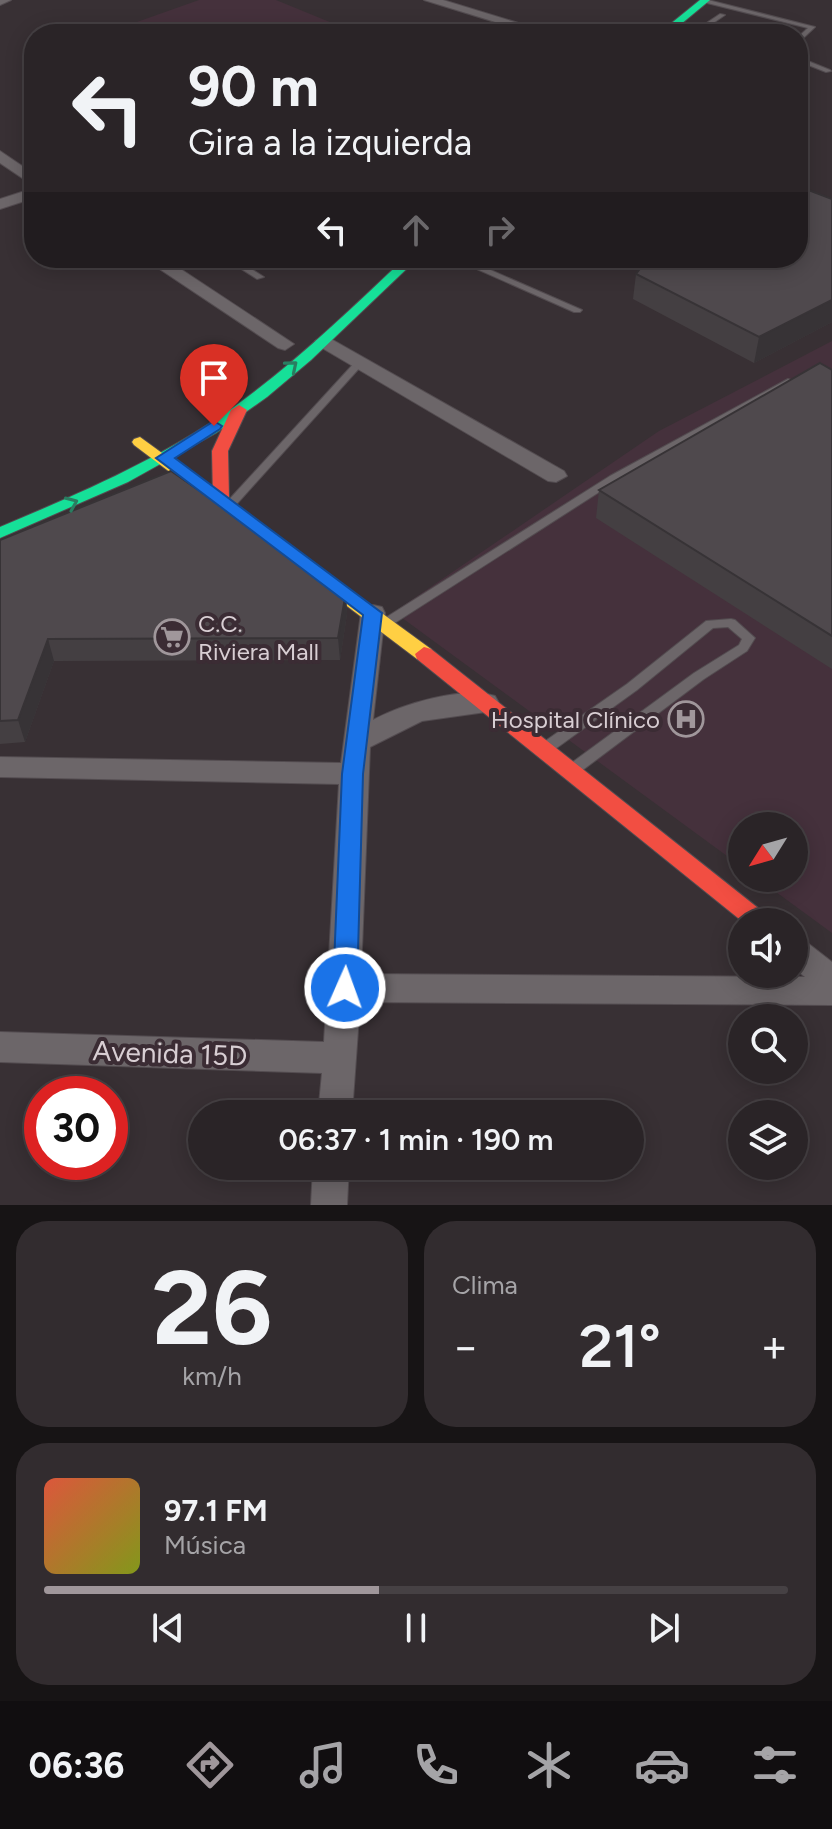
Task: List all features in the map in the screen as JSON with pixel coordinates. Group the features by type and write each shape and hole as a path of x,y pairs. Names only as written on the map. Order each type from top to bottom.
{"main road":[{"path":"654,24 680,0"},
{"path":"689,24 706,0"},
{"path":"0,533 91,495 164,458 239,410 324,341 401,268"},
{"path":"225,502 220,451 239,410"},
{"path":"118,453 162,429"},
{"path":"140,442 225,502 486,703 742,908"}],"street":[{"path":"430,0 513,24"},
{"path":"0,156 24,174"},
{"path":"0,204 24,196"},
{"path":"168,268 285,343"},
{"path":"324,341 556,476"},
{"path":"336,1100 345,988 362,608"},
{"path":"356,743 395,719 417,710 486,703"},
{"path":"0,767 353,774"},
{"path":"808,961 832,980"},
{"path":"345,988 832,991"},
{"name":"Avenida 15D","path":"0,1047 340,1058"},
{"path":"329,1205 330,1180"}],"lane":[{"path":"706,0 800,24"},
{"path":"725,0 741,0"},
{"path":"706,24 722,15"},
{"path":"808,63 828,71"},
{"path":"245,268 260,277"},
{"path":"479,268 577,310"},
{"path":"225,502 360,362"},
{"path":"362,608 602,486 795,378"},
{"path":"544,750 632,687 710,624 731,623 746,632 749,638 743,648 699,676 571,771"}],"shaded area":[{"path":"199,0 276,0 335,24 131,24"},
{"name":"Hospital Clínico","path":"832,341 832,933 808,915 808,908 798,908 776,892 808,892 808,812 728,812 728,857 394,612 659,431"}],"building":[{"path":"808,190 832,199 832,300 759,337 636,274 640,268 808,268"},
{"path":"820,363 832,370 832,636 599,490"},
{"name":"C.C. Riviera Mall","path":"171,471 346,592 338,638 48,639 18,720 0,721 0,540"}],"traffic: fast":[{"path":"676,24 706,0"},
{"path":"0,533 122,479 210,430 306,357 402,268"}],"traffic: slow":[{"path":"140,442 424,654"}],"traffic: jam":[{"path":"221,498 220,451 239,410"},
{"path":"424,654 742,908"}],"place":[{"name":"C.C. Riviera Mall","path":"172,637"},
{"name":"Hospital Clínico","path":"686,719"}],"route":[{"path":"214,426 164,458 373,613 353,774 345,988"}]}
